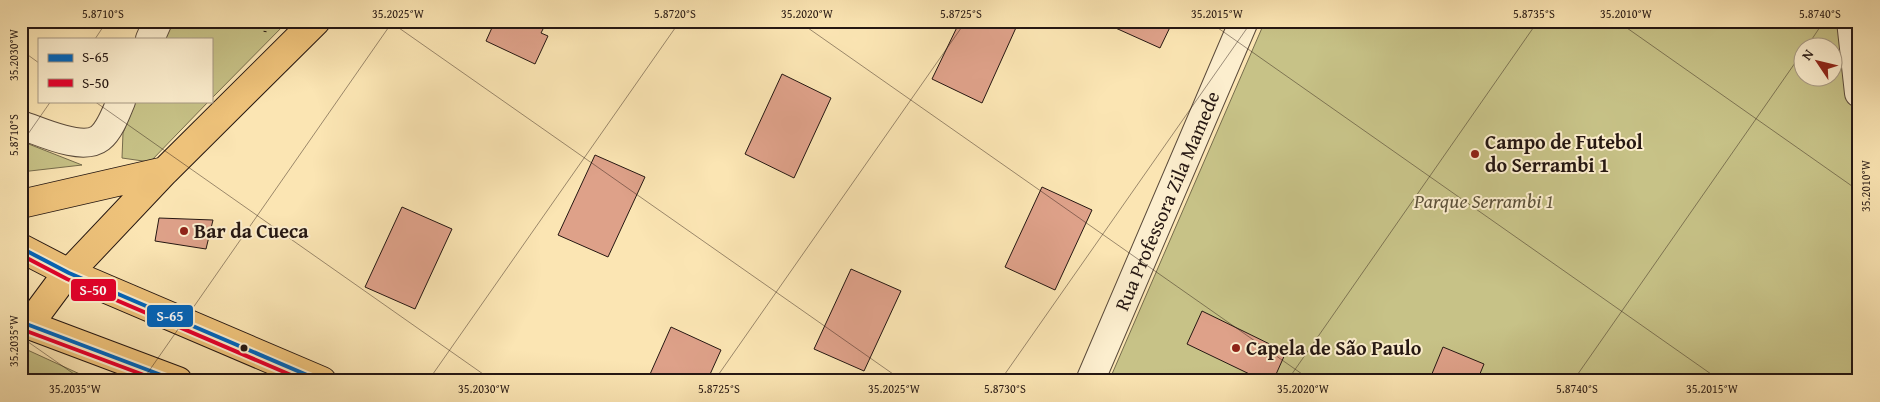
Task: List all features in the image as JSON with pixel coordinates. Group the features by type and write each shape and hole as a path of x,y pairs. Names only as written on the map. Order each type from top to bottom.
{"main road":[{"path":"22,323 39,311 69,273 165,171 316,21"},
{"path":"21,204 165,171"},
{"path":"21,248 69,273 322,381"},
{"path":"22,323 178,381"}],"street":[{"path":"150,38 158,21"},
{"name":"Rua Professora Zila Mamede","path":"1090,381 1244,21"},
{"path":"1851,21 1859,93"},
{"path":"31,128 68,141 89,143 100,138 110,124 121,102"}],"green space":[{"path":"168,21 288,21 212,98 212,38 161,38"},
{"name":"Parque Serrambi 1","path":"1265,21 1840,21 1859,134 1859,381 1109,381"},
{"path":"136,102 208,102 150,162 122,158 123,133"},
{"path":"21,141 82,165 21,172"},
{"path":"21,347 95,381 21,381"}],"building":[{"path":"495,21 547,21 541,33 548,36 535,64 486,41"},
{"path":"960,21 1019,21 982,103 932,79"},
{"path":"1100,21 1173,21 1160,48"},
{"path":"782,74 831,98 794,178 745,154"},
{"path":"595,155 645,177 608,257 558,235"},
{"path":"1042,187 1092,210 1055,290 1005,267"},
{"path":"402,207 452,229 415,309 365,287"},
{"name":"Bar da Cueca","path":"159,218 213,220 206,249 155,241"},
{"path":"851,269 901,291 864,371 814,349"},
{"name":"Capela de São Paulo","path":"1202,311 1286,352 1273,381 1264,381 1187,344"},
{"path":"671,327 721,350 707,381 647,381"},
{"path":"1443,347 1484,364 1477,381 1429,381"}],"transit line":[{"name":"S-65","path":"21,248 69,273 321,381"},
{"name":"S-50","path":"21,255 67,279 305,381"},
{"name":"S-65","path":"21,322 177,381"},
{"name":"S-50","path":"21,329 160,381"}],"place":[{"name":"Campo de Futebol do Serrambi 1","path":"1475,154"},
{"name":"Bar da Cueca","path":"184,231"},
{"name":"Capela de São Paulo","path":"1236,348"}]}
